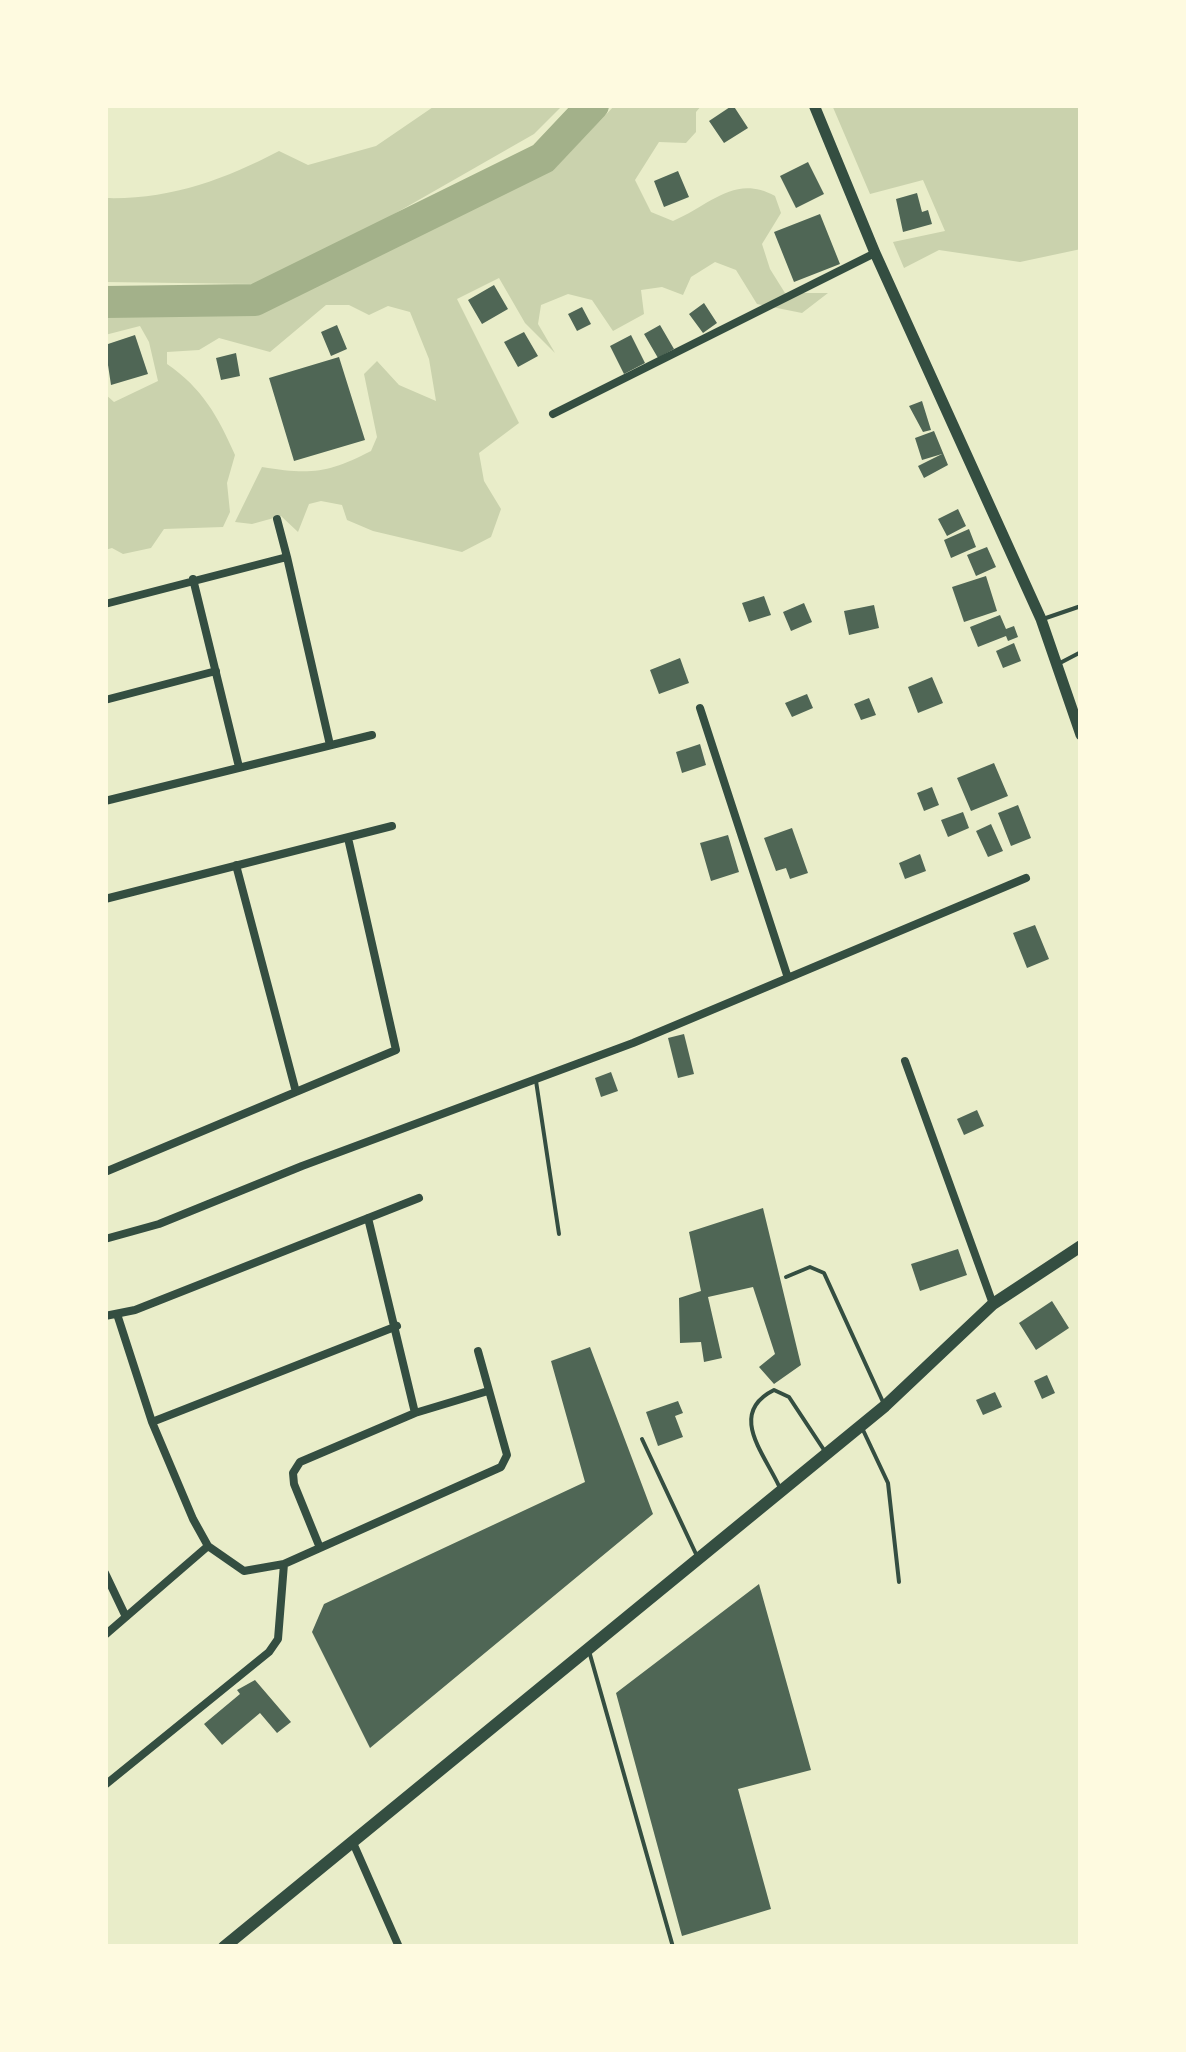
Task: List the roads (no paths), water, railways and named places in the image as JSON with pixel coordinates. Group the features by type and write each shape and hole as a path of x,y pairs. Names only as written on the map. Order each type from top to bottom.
{"main road":[{"path":"814,105 874,254 1041,619 1081,735"},
{"path":"224,1947 885,1406 993,1304 1081,1246"}],"street":[{"path":"554,414 874,254"},
{"path":"277,518 330,745"},
{"path":"105,604 287,557"},
{"path":"193,579 239,766"},
{"path":"105,700 216,671"},
{"path":"700,708 788,978"},
{"path":"105,801 372,735"},
{"path":"105,899 392,826"},
{"path":"105,1172 396,1050 348,838"},
{"path":"236,866 296,1092"},
{"path":"105,1239 158,1224 536,1078 1026,878"},
{"path":"905,1061 993,1304"},
{"path":"105,1316 419,1198"},
{"path":"368,1218 415,1413"},
{"path":"117,1314 152,1422 208,1546 244,1570 284,1564 506,1462 478,1350"},
{"path":"152,1422 397,1326"},
{"path":"320,1548 294,1484 293,1473 300,1462 415,1413 488,1391"},
{"path":"105,1635 208,1546"},
{"path":"105,1785 270,1652 278,1640 284,1564"},
{"path":"105,1574 126,1617"},
{"path":"354,1844 400,1947"}],"lane":[{"path":"1041,619 1081,606"},
{"path":"1058,664 1081,652"},
{"path":"536,1078 560,1234"},
{"path":"786,1277 810,1267 824,1273 885,1406"},
{"path":"781,1490 750,1424 749,1411 758,1398 774,1390 789,1397 826,1454"},
{"path":"861,1426 888,1484 900,1582"},
{"path":"642,1439 698,1558"},
{"path":"588,1651 674,1947"}],"waterway":[{"path":"105,302 255,300 543,158 593,105"}]}
